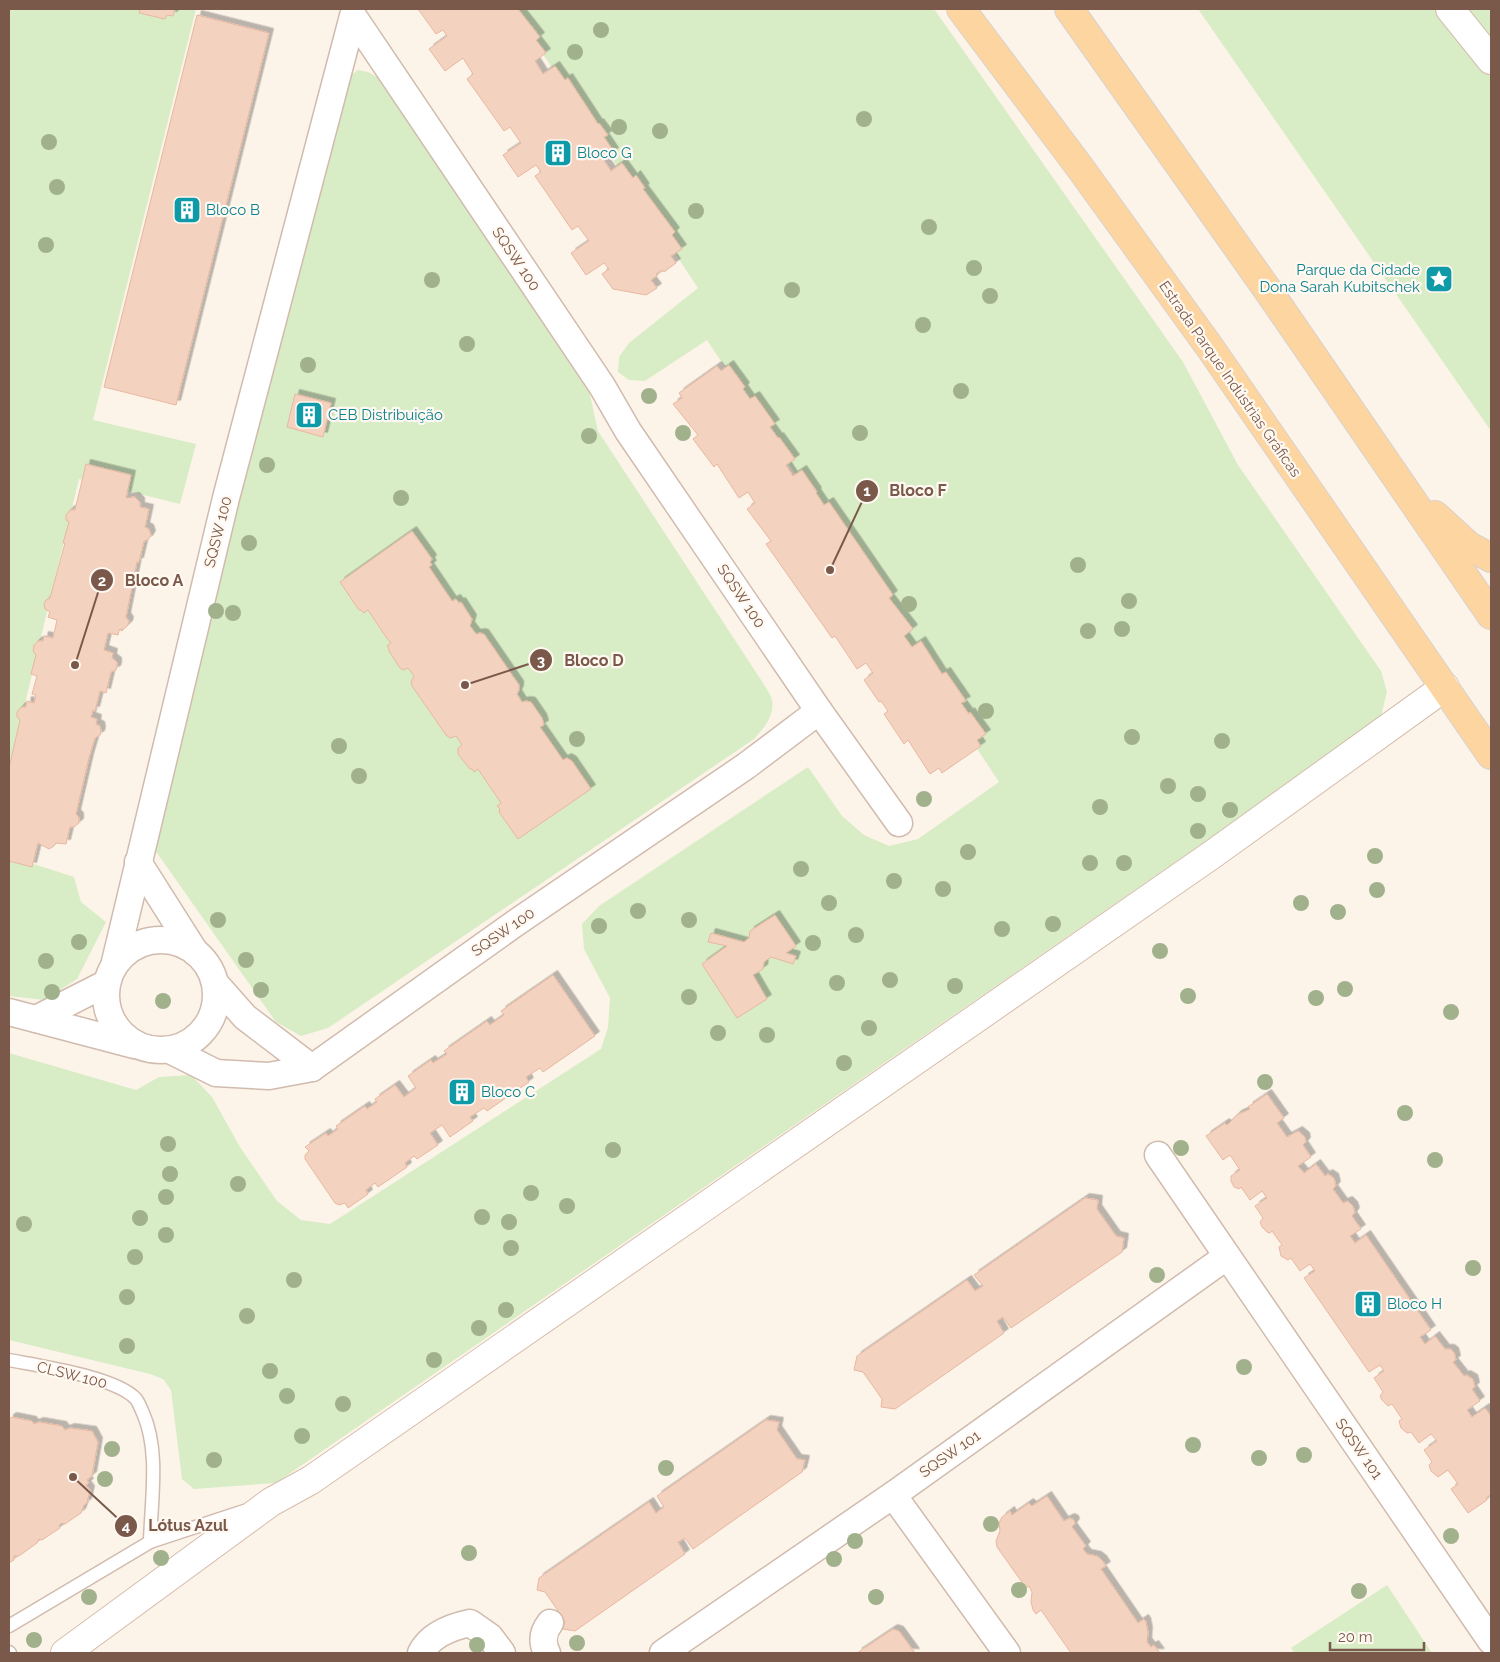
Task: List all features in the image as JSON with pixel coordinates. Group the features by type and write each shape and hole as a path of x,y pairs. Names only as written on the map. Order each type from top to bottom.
{"main road":[{"name":"Estrada Parque Indústrias Gráficas","path":"961,9 1081,169 1211,349 1491,755"},
{"path":"1069,9 1267,289 1491,615"},
{"path":"1402,486 1469,546 1491,558"}],"street":[{"path":"1450,9 1490,57"},
{"name":"SQSW 100","path":"110,975 226,498 353,16 602,386 628,431 819,711 746,766 517,922 312,1068 269,1076 216,1073 170,1050"},
{"path":"65,1653 271,1502 311,1480 1197,865 1445,687"},
{"path":"819,711 899,823"},
{"path":"9,1012 152,1050 170,1050 187,1044 201,1034 211,1019 216,1002 214,983 208,966 195,952 138,862"},
{"path":"36,1019 110,975 126,952 142,943 161,940 179,943 195,952"},
{"path":"110,975 106,1002 111,1020 121,1034 135,1045"},
{"path":"214,983 246,1017 312,1068"},
{"name":"SQSW 101","path":"1158,1155 1226,1257 1491,1640"},
{"name":"SQSW 101","path":"663,1653 893,1494 1226,1257"},
{"path":"893,1494 1007,1653"},
{"path":"421,1653 437,1636 454,1626 470,1623 490,1637 502,1653"},
{"path":"547,1653 542,1643 546,1628 550,1624"}],"lane":[{"name":"CLSW 100","path":"9,1360 88,1377 120,1388 137,1400 148,1426 153,1453 150,1542"},
{"path":"9,1626 150,1542 271,1502"}],"green space":[{"path":"9,9 196,9 93,420 196,444 180,504 79,479 9,770"},
{"path":"513,9 934,9 1183,362 1238,465 1381,671 1387,692 1381,716 1355,738 276,1483 194,1489 182,1479 171,1390 163,1379 150,1374 9,1340 9,1053 136,1090 159,1077 191,1075 212,1097 240,1147 277,1201 301,1220 330,1224 601,1049 608,1027 610,998 584,949 582,924 599,906 808,767 842,816 864,835 889,846 918,839 999,782 707,340 645,381 629,380 618,372 619,357 629,343 698,288"},
{"name":"Parque da Cidade Dona Sarah Kubitschek","path":"1198,9 1491,9 1491,431"},
{"path":"358,70 368,72 381,79 588,386 598,431 763,683 771,696 772,711 767,722 754,739 328,1028 301,1036 276,1022 155,850 153,833 347,78"},
{"path":"9,856 74,877 81,902 106,922 77,979 44,1000 9,996"},
{"path":"1387,1585 1432,1653 1295,1653 1291,1648"}],"building":[{"path":"140,9 175,9 173,16 167,15 165,19 139,13"},
{"name":"Bloco G","path":"418,9 518,9 540,37 536,40 546,53 535,61 543,74 555,66 565,80 568,78 598,124 608,135 604,137 614,152 603,159 611,171 622,163 633,178 636,175 645,188 643,189 675,232 672,235 682,249 671,256 676,263 664,272 662,270 656,274 658,275 651,280 657,288 646,295 613,289 602,274 609,269 604,263 586,275 571,253 589,241 578,226 572,230 535,176 541,172 536,165 518,177 503,155 521,143 510,127 504,131 467,79 473,74 463,58 445,71 429,49 447,36 443,30 436,34"},
{"name":"Bloco B","path":"197,15 269,33 176,405 104,387"},
{"path":"729,365 745,387 743,389 750,399 755,396 775,424 770,427 795,459 786,465 793,476 802,470 824,505 829,502 893,595 889,598 913,629 904,636 912,647 921,641 942,674 946,672 966,701 961,703 986,734 977,740 981,746 942,773 939,768 930,774 908,740 904,744 884,714 888,711 881,701 879,702 864,680 873,673 866,663 857,669 835,636 832,638 766,544 771,541 747,509 755,503 748,492 739,498 717,464 714,467 693,439 698,435 673,404 682,398 679,393 717,366 721,371"},
{"name":"CEB Distribuição","path":"295,394 331,403 323,437 287,427"},
{"path":"86,464 131,475 126,498 135,497 140,502 140,507 149,509 145,527 149,529 151,535 148,540 144,541 139,562 137,562 126,617 129,621 128,625 124,629 119,630 118,635 108,633 104,650 113,653 112,658 117,662 117,667 116,670 111,672 106,693 100,691 95,711 93,710 91,717 97,719 96,724 100,726 101,731 100,735 95,738 89,758 76,814 79,817 79,823 74,827 70,827 66,844 56,843 49,849 38,843 32,867 9,861 9,768 20,720 17,717 17,712 21,707 26,707 27,701 34,703 36,695 32,694 37,676 31,674 36,655 33,651 34,645 38,641 43,641 44,636 53,638 57,620 48,617 50,612 45,609 44,604 50,598 65,543 63,543 69,522 66,520 66,515 70,510 75,510"},
{"path":"412,531 432,559 430,562 432,565 429,567 452,601 456,599 459,603 461,602 472,619 470,626 476,634 484,634 519,685 517,694 522,702 531,702 542,718 544,725 540,727 563,760 567,758 572,761 591,789 518,839 499,812 500,809 497,806 501,803 478,769 474,772 470,769 458,754 458,748 462,745 456,736 450,738 446,735 412,686 411,682 414,676 408,668 403,670 400,668 387,646 391,643 368,610 364,613 359,610 340,582"},
{"path":"775,915 796,946 786,953 796,956 793,964 771,957 764,962 763,969 753,975 767,999 737,1018 702,964 727,946 708,942 711,933 744,942 749,938 750,931"},
{"name":"Bloco C","path":"553,975 595,1036 543,1072 540,1068 526,1077 529,1082 487,1111 484,1108 470,1117 473,1121 450,1137 442,1125 430,1133 438,1145 417,1159 414,1156 405,1163 407,1167 378,1187 375,1183 366,1190 368,1194 348,1208 345,1203 339,1205 335,1203 305,1159 305,1155 309,1151 305,1147 326,1133 328,1136 338,1129 336,1126 365,1106 367,1109 377,1102 375,1099 395,1085 404,1097 416,1088 408,1076 431,1060 433,1063 447,1054 444,1051 487,1021 490,1025 504,1015 501,1011"},
{"name":"Bloco H","path":"1267,1094 1284,1118 1277,1123 1287,1137 1298,1131 1305,1137 1306,1142 1303,1145 1311,1157 1298,1166 1304,1173 1316,1164 1325,1176 1328,1174 1334,1178 1336,1186 1333,1189 1343,1203 1348,1201 1353,1206 1355,1212 1352,1216 1361,1229 1350,1236 1355,1243 1366,1235 1431,1330 1420,1337 1425,1344 1435,1336 1445,1349 1450,1349 1454,1352 1456,1360 1453,1362 1464,1376 1466,1375 1473,1379 1475,1387 1472,1389 1480,1401 1467,1410 1472,1417 1485,1408 1491,1416 1491,1495 1468,1513 1451,1489 1458,1484 1448,1470 1438,1477 1431,1471 1429,1465 1432,1462 1424,1450 1437,1441 1431,1434 1419,1443 1411,1432 1407,1433 1401,1428 1399,1421 1402,1419 1392,1404 1388,1406 1382,1400 1380,1396 1383,1392 1374,1378 1384,1371 1380,1365 1369,1372 1304,1278 1315,1271 1310,1264 1300,1271 1291,1258 1288,1260 1281,1256 1279,1247 1282,1245 1272,1231 1270,1233 1267,1232 1262,1227 1260,1222 1263,1218 1255,1206 1267,1198 1262,1191 1250,1200 1241,1187 1239,1189 1234,1187 1231,1176 1240,1170 1230,1155 1223,1160 1206,1136 1225,1123 1227,1125 1237,1115 1250,1109 1248,1107"},
{"path":"1085,1198 1098,1200 1097,1209 1116,1236 1124,1238 1122,1252 1011,1328 1003,1317 997,1321 1004,1333 895,1409 881,1407 882,1399 863,1372 854,1370 857,1356 967,1280 975,1291 983,1286 974,1275"},
{"path":"12,1417 32,1421 34,1424 39,1422 62,1426 65,1430 70,1428 92,1431 98,1442 92,1476 87,1480 89,1483 86,1485 90,1490 87,1503 84,1505 81,1513 65,1524 59,1525 60,1528 42,1540 39,1539 37,1543 19,1556 14,1556 14,1560 9,1563 9,1419"},
{"path":"766,1420 779,1422 777,1430 797,1459 805,1460 802,1472 693,1549 685,1538 678,1542 685,1554 575,1631 563,1629 565,1621 545,1592 537,1590 539,1578 649,1502 656,1513 664,1507 657,1496"},
{"path":"1047,1496 1064,1521 1070,1518 1074,1520 1075,1523 1072,1527 1086,1546 1083,1549 1087,1554 1097,1556 1102,1560 1106,1566 1101,1569 1138,1623 1144,1619 1148,1632 1147,1642 1151,1647 1154,1645 1160,1653 1071,1653 1041,1610 1036,1614 1033,1610 1031,1602 1032,1592 1029,1586 1026,1588 997,1547 996,1541 1002,1517 1010,1511 1012,1515 1029,1503 1032,1506"},
{"path":"893,1629 899,1631 915,1653 857,1653"}],"place":[{"name":"Bloco G","path":"558,153"},
{"name":"Bloco B","path":"187,210"},
{"name":"Parque da Cidade Dona Sarah Kubitschek","path":"1439,279"},
{"name":"CEB Distribuição","path":"309,415"},
{"name":"Bloco F","path":"830,570"},
{"name":"Bloco A","path":"75,665"},
{"name":"Bloco D","path":"465,685"},
{"name":"Bloco C","path":"462,1092"},
{"name":"Bloco H","path":"1368,1304"},
{"name":"Lótus Azul","path":"73,1477"}]}
